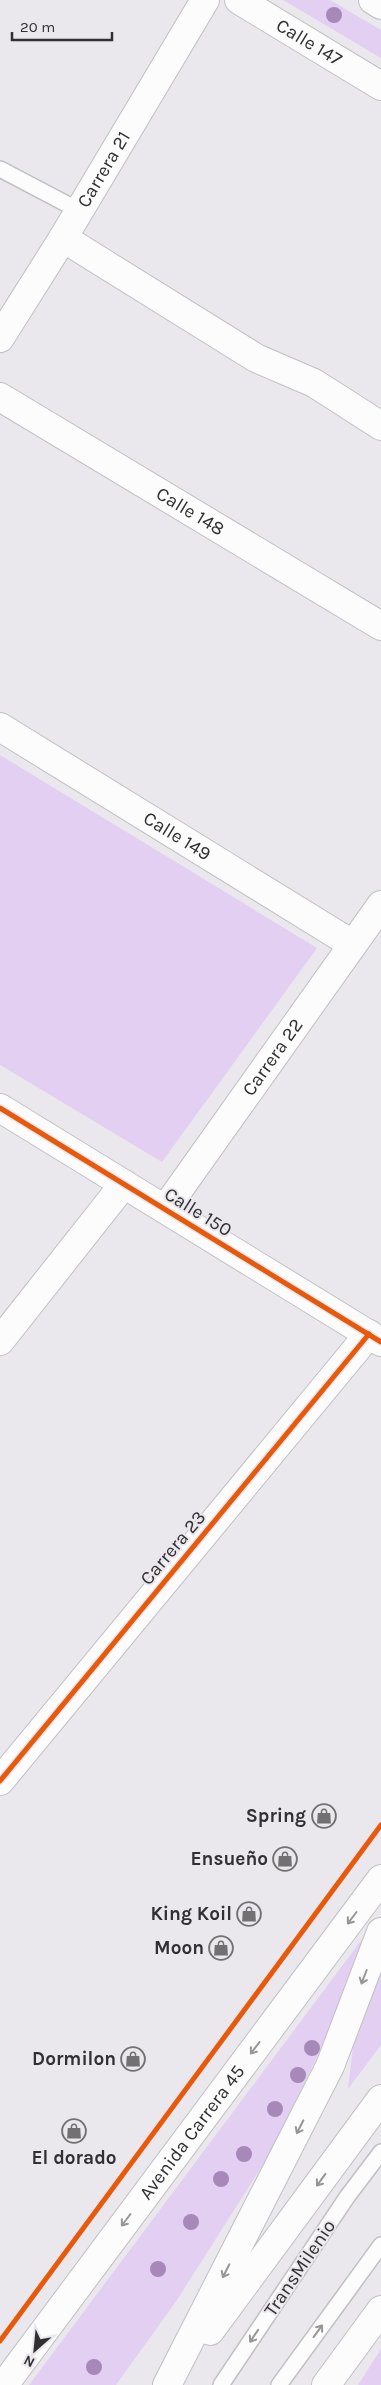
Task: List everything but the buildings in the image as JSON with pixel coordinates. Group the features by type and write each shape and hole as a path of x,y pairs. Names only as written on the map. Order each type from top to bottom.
{"main road":[{"name":"Carrera 21","path":"0,338 80,211 205,0"},
{"name":"Calle 147","path":"239,0 381,86"},
{"path":"373,0 381,5"},
{"path":"63,238 256,358 314,383 381,426"},
{"name":"Calle 148","path":"0,397 381,626"},
{"name":"Calle 149","path":"0,727 352,944"},
{"name":"Carrera 22","path":"165,1209 381,905"},
{"name":"Calle 150","path":"0,1108 375,1338"},
{"path":"0,1341 124,1184"},
{"name":"Carrera 23","path":"0,1781 375,1338"},
{"name":"Avenida Carrera 45","path":"4,2385 381,1879"},
{"path":"168,2385 330,2066 381,1932"},
{"path":"168,2385 381,2099"},
{"path":"326,2385 381,2310"}],"lane":[{"path":"0,169 80,211"},
{"name":"TransMilenio","path":"221,2385 347,2197 381,2152"},
{"path":"279,2385 381,2245"}],"shaded area":[{"path":"283,0 330,0 381,30 381,58"},
{"path":"0,755 317,948 162,1162 0,1065"},
{"path":"372,1926 328,2034 269,2155 177,2300 116,2385 29,2385"},
{"path":"381,1972 381,2045 348,2089 353,2047"},
{"path":"381,2349 381,2385 358,2385"}],"cycle path":[{"path":"0,1108 381,1342"},
{"path":"0,1781 369,1334"},
{"path":"0,2341 381,1825"}],"place":[{"name":"Spring","path":"324,1816"},
{"name":"Ensueño","path":"285,1859"},
{"name":"King Koil","path":"249,1914"},
{"name":"Moon","path":"221,1948"},
{"name":"Dormilon","path":"133,2059"},
{"name":"El dorado","path":"74,2131"}]}
